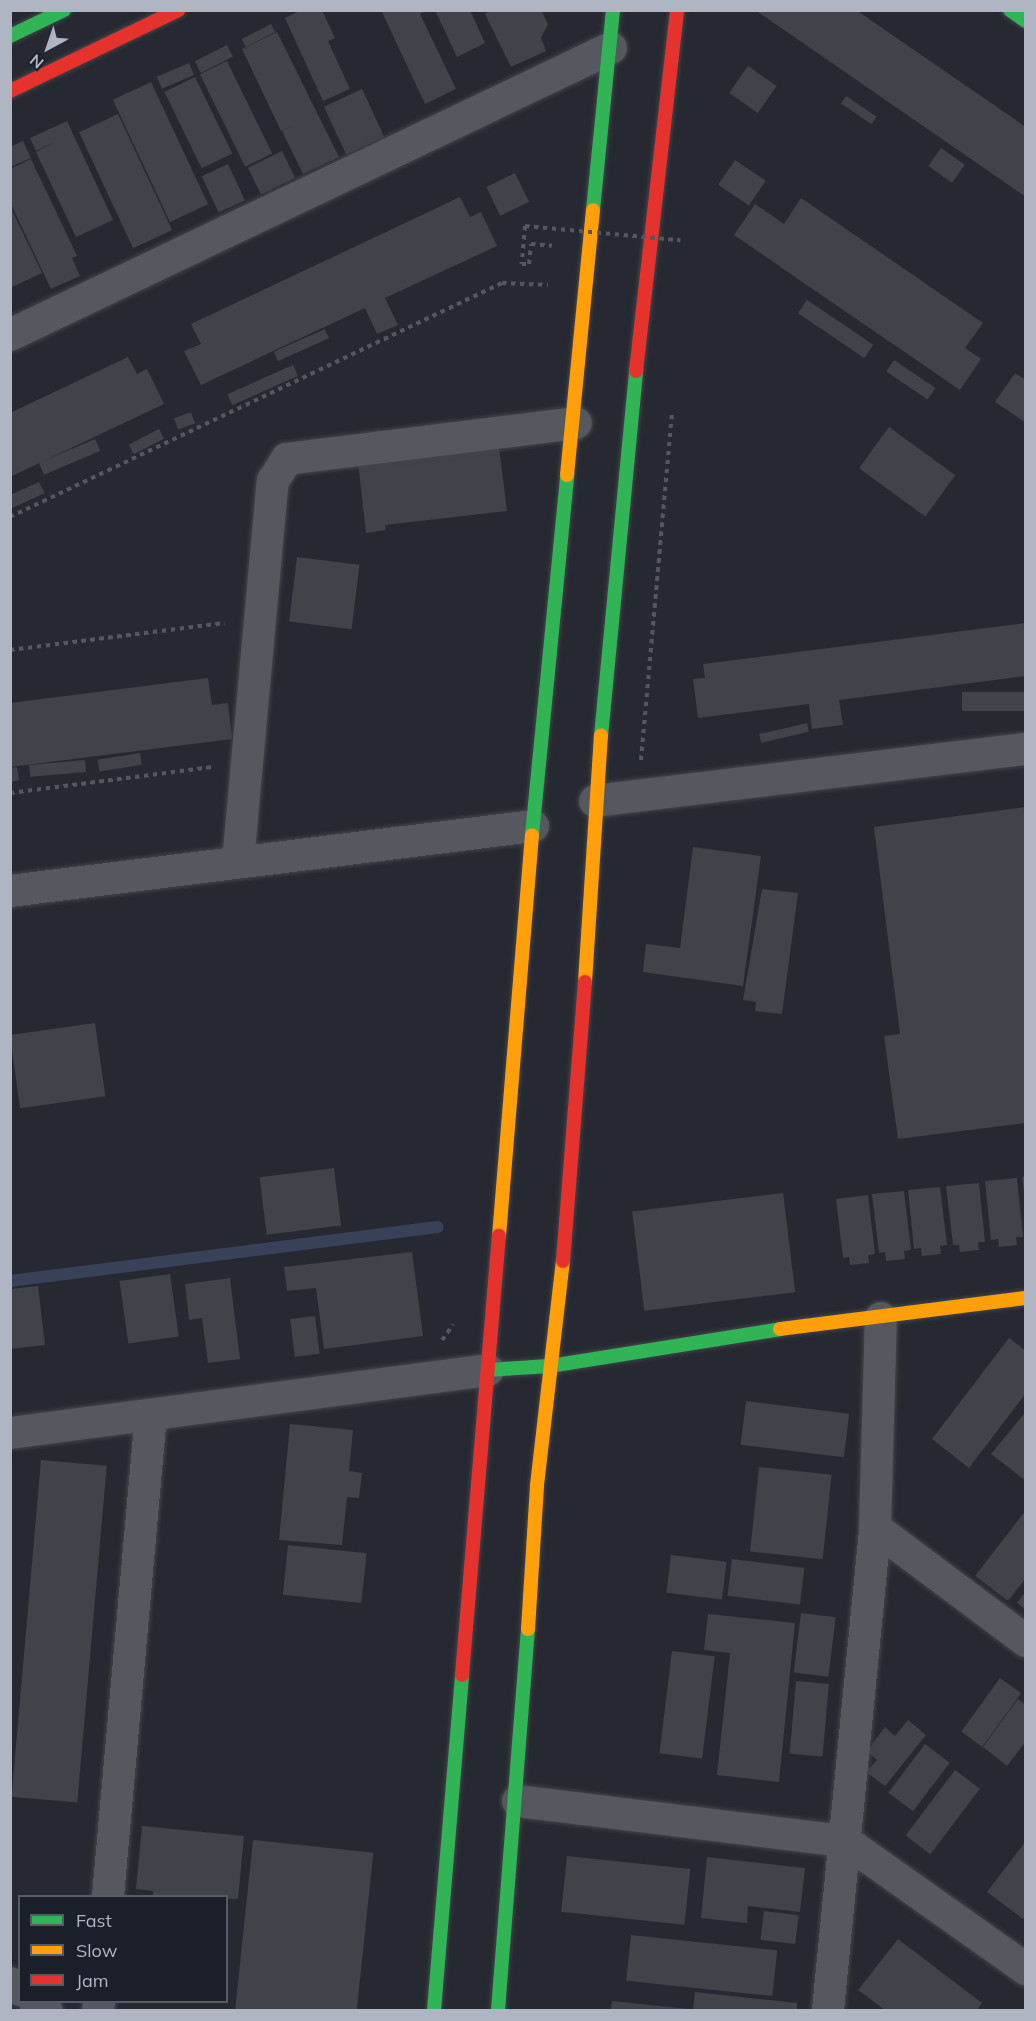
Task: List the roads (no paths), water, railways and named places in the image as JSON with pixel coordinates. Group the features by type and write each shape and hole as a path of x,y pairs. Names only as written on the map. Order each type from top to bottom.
{"street":[{"path":"10,91 178,10"},
{"path":"434,2010 533,826 576,423 614,10"},
{"path":"498,2010 518,1801 550,1366 575,1161 595,801 660,126 677,10"},
{"path":"1010,10 1026,21"},
{"path":"10,36 45,15"},
{"path":"10,335 611,48"},
{"path":"238,862 273,481 287,459 576,423"},
{"path":"595,801 1026,749"},
{"path":"10,891 533,826"},
{"path":"10,1433 151,1417 488,1370 550,1366 689,1341 1020,1304"},
{"path":"828,2010 874,1528 881,1318"},
{"path":"108,1895 151,1417"},
{"path":"874,1528 1026,1641"},
{"path":"518,1801 845,1841 1026,1969"}],"waterway":[{"path":"10,1281 438,1227"}]}
